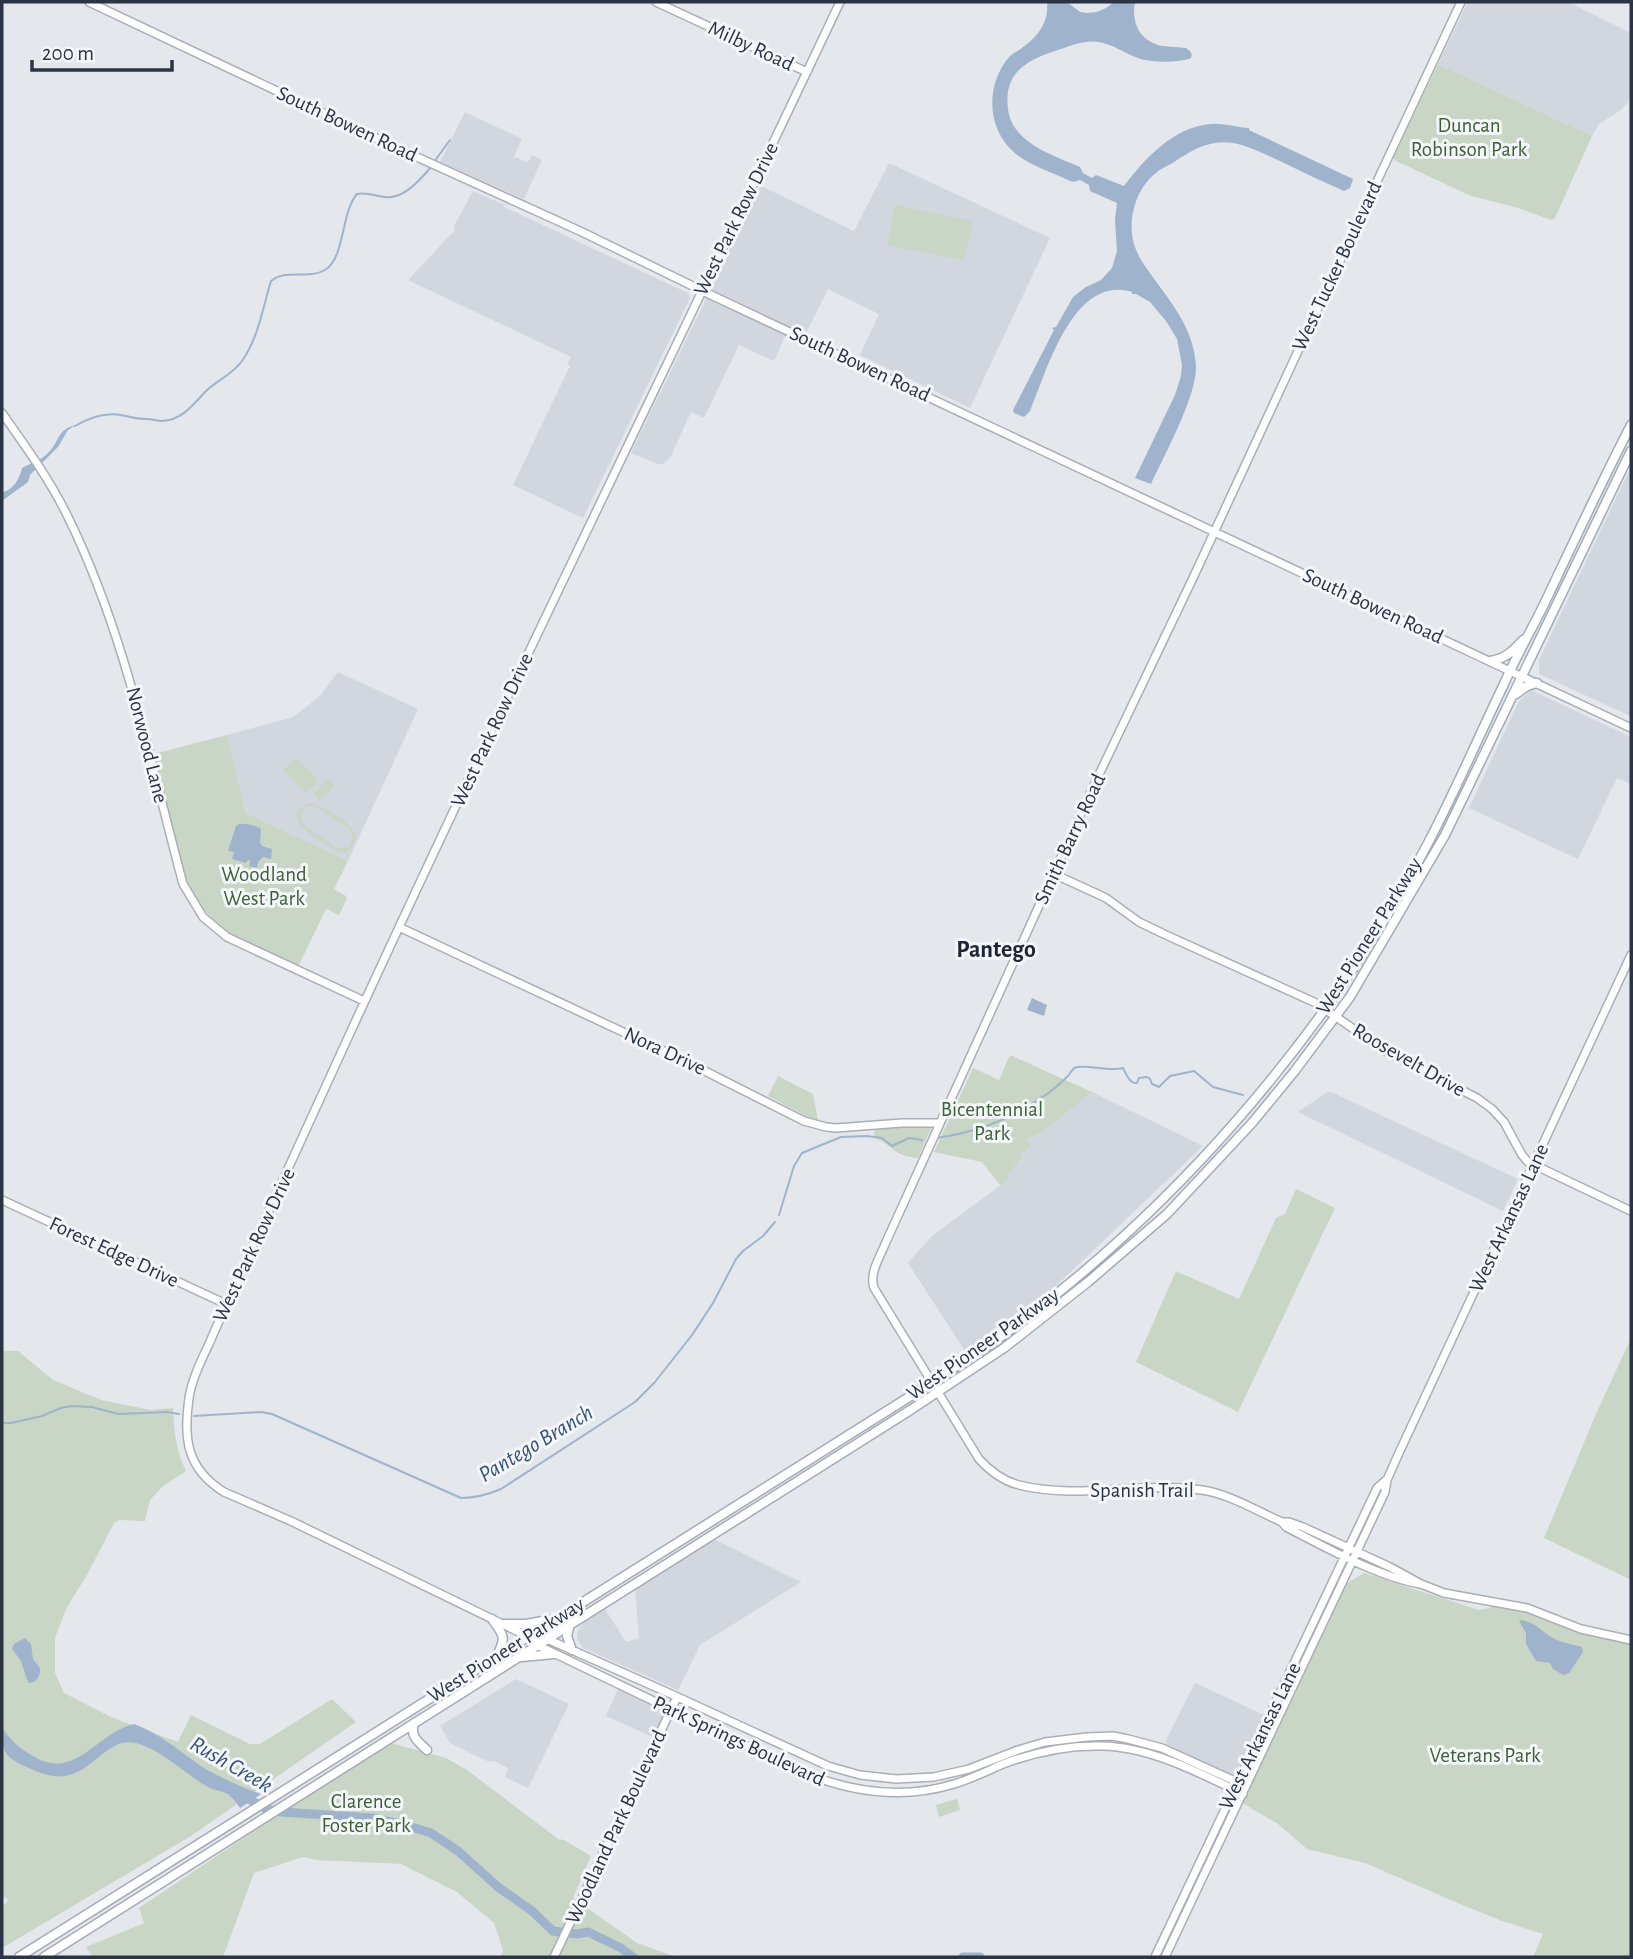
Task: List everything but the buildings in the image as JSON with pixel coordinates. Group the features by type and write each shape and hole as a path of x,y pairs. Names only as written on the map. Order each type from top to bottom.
{"main road":[{"name":"South Bowen Road","path":"89,2 1631,728"},
{"name":"Milby Road","path":"656,2 807,72"},
{"name":"West Park Row Drive","path":"198,1469 187,1442 189,1399 199,1366 226,1304 399,927 840,2"},
{"name":"West Tucker Boulevard","path":"1214,531 1461,2"},
{"name":"Norwood Lane","path":"2,413 32,456 69,519 97,585 127,669 183,884 191,899 203,917 227,937 364,1002"},
{"name":"West Pioneer Parkway","path":"19,1957 932,1382 1006,1331 1130,1230 1248,1110 1366,950 1427,844 1468,763 1510,670 1631,425"},
{"name":"West Pioneer Parkway","path":"44,1957 938,1392 1004,1348 1056,1308 1167,1214 1257,1116 1350,997 1445,835 1631,451"},
{"name":"Smith Barry Road","path":"1039,1488 1011,1483 988,1469 979,1459 874,1288 874,1269 1214,531"},
{"path":"1573,543 1582,550"},
{"path":"1490,661 1508,655 1530,632"},
{"path":"1510,702 1523,688 1537,683"},
{"name":"Roosevelt Drive","path":"1054,874 1106,898 1139,922 1157,931 1296,993 1325,1009 1387,1052 1477,1098 1492,1109 1504,1122 1524,1158 1534,1166 1631,1211"},
{"name":"Nora Drive","path":"399,927 687,1062 804,1121 836,1128 902,1123 940,1124"},
{"name":"West Arkansas Lane","path":"1165,1957 1356,1556 1385,1492 1387,1480 1631,955"},
{"name":"Forest Edge Drive","path":"2,1200 226,1304"},
{"name":"Park Springs Boulevard","path":"198,1469 224,1492 293,1522 501,1624 527,1636 547,1639 828,1766 878,1778 934,1777 969,1769 1018,1749 1045,1742 1101,1736 1155,1746 1245,1790"},
{"name":"West Arkansas Lane","path":"1155,1957 1377,1488 1387,1480"},
{"name":"Spanish Trail","path":"1039,1488 1198,1489 1215,1493 1282,1522 1303,1527 1347,1552 1410,1576 1421,1584 1457,1596 1527,1608 1581,1629 1631,1640"},
{"path":"492,1619 504,1641 497,1656"},
{"path":"501,1624 526,1624 555,1619"},
{"path":"570,1624 567,1636 572,1650"},
{"name":"Park Springs Boulevard","path":"527,1636 536,1646 815,1778 862,1791 894,1794 953,1785 1017,1759 1057,1748 1105,1746 1130,1749 1161,1758 1236,1786"},
{"path":"516,1658 554,1654"},
{"path":"605,1679 611,1667"},
{"name":"Woodland Park Boulevard","path":"556,1954 677,1697"},
{"path":"414,1723 412,1734 427,1750"},
{"path":"745,1745 751,1731"},
{"path":"862,1791 876,1784 878,1778"}],"shaded area":[{"path":"1468,2 1568,2 1631,33 1631,94 1628,102 1621,110 1599,124 1592,136 1438,64"},
{"path":"465,112 522,139 513,159 516,157 526,162 532,155 542,160 524,199 440,162"},
{"path":"889,163 1050,238 970,408 860,355 879,314 828,289 805,335 789,327 774,361 739,345 704,418 691,412 670,458 663,464 631,453 761,186 854,231"},
{"path":"473,191 688,293 690,298 583,518 513,485 570,366 567,364 571,357 408,280 455,230 453,228"},
{"path":"1631,467 1630,716 1539,674 1539,660"},
{"path":"338,672 418,709 348,861 246,813 227,735 293,717 320,696"},
{"path":"1531,690 1631,737 1631,784 1617,778 1578,859 1469,808 1519,701"},
{"path":"1329,1091 1518,1179 1503,1211 1298,1112"},
{"path":"1092,1092 1203,1146 1039,1302 965,1351 908,1263 932,1236 1009,1179 1005,1175 1023,1160 1020,1155 1027,1140 1044,1131"},
{"path":"714,1539 801,1582 700,1645 678,1690 583,1648 577,1639 578,1630 583,1623 605,1609 626,1642 639,1638 635,1588"},
{"path":"516,1679 569,1704 528,1788 505,1777 508,1768 450,1743 440,1726"},
{"path":"1195,1683 1264,1715 1236,1774 1231,1775 1167,1747 1166,1740"},
{"path":"618,1689 668,1713 655,1738 606,1716"}],"green space":[{"name":"Duncan Robinson Park","path":"1438,64 1592,136 1555,218 1551,220 1471,196 1393,158"},
{"path":"895,205 973,221 964,260 887,245"},
{"name":"Woodland West Park","path":"227,735 246,813 348,861 334,889 347,898 339,915 326,909 298,967 246,942 217,923 204,910 185,875 154,754"},
{"path":"296,757 319,781 306,793 283,770"},
{"path":"328,779 335,786 320,801 313,794"},
{"path":"309,803 315,804 344,821 356,837 352,847 345,852 337,851 311,834 297,819 301,808","holes":["310,806 349,829 353,837 349,846 337,848 304,825 301,816 304,809"]},
{"name":"Bicentennial Park","path":"1010,1055 1092,1092 1044,1131 1027,1140 1031,1147 1020,1155 1023,1159 1006,1175 1009,1179 1001,1186 982,1162 934,1152 973,1068 999,1080"},
{"path":"778,1076 813,1094 818,1121 768,1096"},
{"name":"Bicentennial Park","path":"927,1125 931,1128 918,1158 898,1153 874,1138 875,1126"},
{"path":"1296,1189 1335,1208 1238,1412 1136,1362 1176,1271 1239,1299 1276,1218 1285,1214"},
{"path":"1631,1338 1631,1580 1544,1538"},
{"path":"2,1351 18,1351 53,1380 101,1400 151,1410 173,1408 176,1440 186,1471 163,1486 150,1500 145,1521 119,1520 114,1523 66,1609 55,1638 55,1673 64,1693 113,1718 178,1742 191,1715 250,1744 260,1744 332,1699 356,1722 191,1836 2,1948 2,1906 9,1900 2,1896"},
{"name":"Veterans Park","path":"1364,1573 1479,1610 1507,1604 1631,1641 1631,1957 1533,1957 1543,1934 1502,1921 1365,1863 1307,1849 1278,1824 1239,1801 1341,1587"},
{"name":"Clarence Foster Park","path":"387,1742 446,1758 467,1770 558,1839 591,1856 573,1898 637,1943 676,1957 501,1957 503,1950 494,1923 457,1892 401,1864 303,1857 254,1873 223,1957 93,1957 86,1947 144,1923 139,1908"},
{"path":"957,1799 960,1810 939,1817 936,1805"}],"water":[{"path":"1047,2 1067,2 1080,12 1087,13 1097,12 1114,2 1135,2 1136,24 1148,40 1162,46 1186,48 1192,56 1179,61 1150,61 1109,45 1088,42 1075,44 1029,62 1014,76 1008,96 1008,109 1017,131 1035,146 1080,167 1083,173 1092,178 1096,175 1124,186 1151,155 1173,137 1198,126 1221,124 1249,128 1353,179 1350,188 1344,191 1252,148 1225,142 1202,146 1188,153 1158,171 1144,186 1133,212 1134,244 1142,262 1186,328 1196,366 1186,409 1151,484 1135,478 1175,395 1182,365 1177,339 1166,321 1150,302 1136,294 1111,290 1094,297 1078,311 1054,351 1030,411 1024,417 1013,410 1054,330 1052,328 1056,327 1073,297 1101,280 1112,268 1117,251 1117,203 1090,191 1089,185 1080,180 1070,181 1016,154 1006,144 994,120 992,106 996,80 1010,56 1038,33 1046,16"},
{"path":"76,425 68,430 58,447 30,475 28,482 2,501 2,492 15,483 22,468 45,456 65,430"},
{"path":"239,824 261,829 262,846 272,849 271,859 263,857 257,868 249,866 250,860 246,863 232,859 234,852 228,851"},
{"path":"1032,998 1047,1005 1044,1016 1027,1010"},
{"path":"1522,1620 1556,1640 1582,1647 1583,1652 1569,1673 1563,1675 1553,1669 1550,1663 1536,1661 1526,1644 1526,1633 1519,1621"},
{"path":"25,1638 31,1644 33,1659 40,1668 38,1678 29,1683 21,1661 12,1649 14,1644"},
{"path":"134,1724 159,1736 212,1772 261,1794 240,1808 228,1794 210,1788 156,1751 133,1742 115,1746 76,1772 60,1776 51,1776 22,1765 10,1758 3,1746 2,1727 19,1747 28,1753 48,1762 61,1763 73,1760 108,1736"}],"waterway":[{"path":"434,162 450,140"},
{"path":"75,426 106,415 162,421 175,418 186,411 209,388 234,370 248,352 271,281 284,275 318,273 331,264 340,245 348,212 357,194 385,197 398,195 411,188 431,167"},
{"name":"Pantego Branch","path":"936,1138 963,1133 1002,1120 1050,1092 1078,1067 1123,1068 1132,1082 1137,1083 1139,1078 1147,1077 1152,1084 1159,1087 1170,1076 1194,1071 1213,1087 1243,1095"},
{"name":"Pantego Branch","path":"779,1215 794,1166 802,1153 841,1137 882,1138 892,1146 909,1138 922,1140"},
{"name":"Pantego Branch","path":"194,1416 261,1412 272,1414 461,1498 491,1493 635,1402 655,1382 692,1335 713,1303 736,1259 775,1222"},
{"name":"Pantego Branch","path":"2,1423 42,1416 71,1406 92,1407 118,1414 179,1414"},
{"name":"Rush Creek","path":"242,1795 266,1809 372,1818 431,1833 458,1851 553,1931 577,1934 588,1932 633,1957"},
{"name":"Rush Creek","path":"963,1957 980,1957"}],"district":[{"name":"Pantego","path":"996,950"}]}
